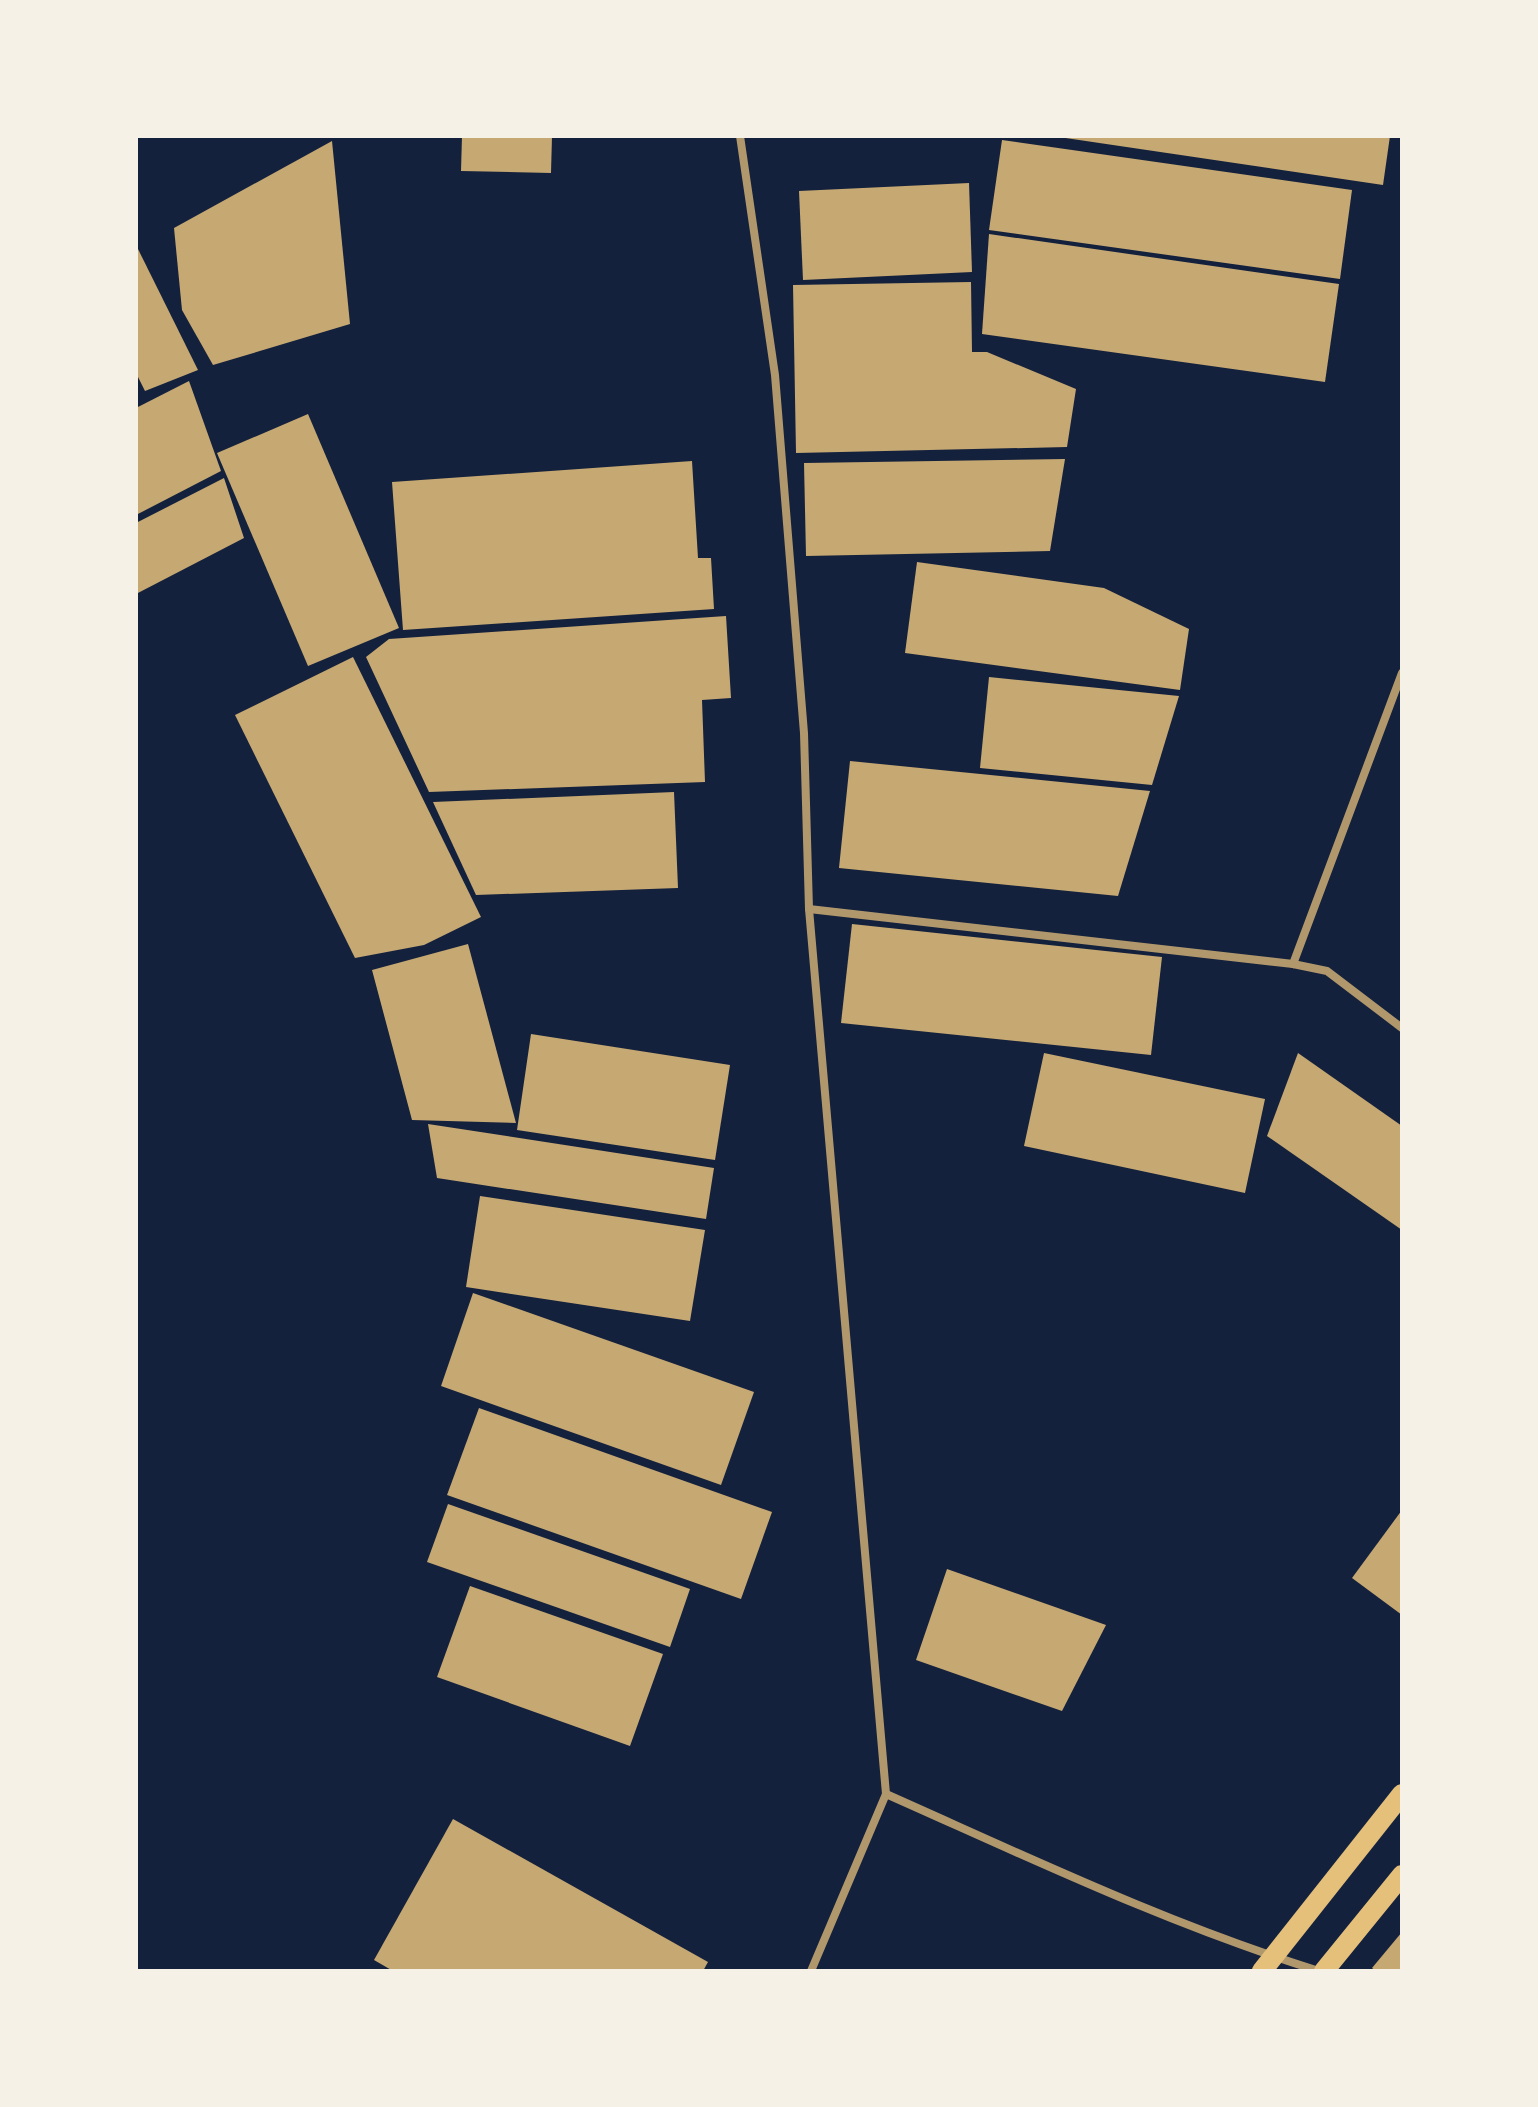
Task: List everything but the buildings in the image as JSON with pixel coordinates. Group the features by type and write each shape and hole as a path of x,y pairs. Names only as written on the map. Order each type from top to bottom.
{"main road":[{"path":"1268,1964 1402,1794"},
{"path":"1321,1971 1402,1875"}],"street":[{"path":"740,136 775,375 804,733 809,909 886,1794 811,1971"},
{"path":"1293,964 1402,673"},
{"path":"809,909 1293,964 1327,971 1402,1028"},
{"path":"886,1794 1268,1964 1321,1971"}]}
